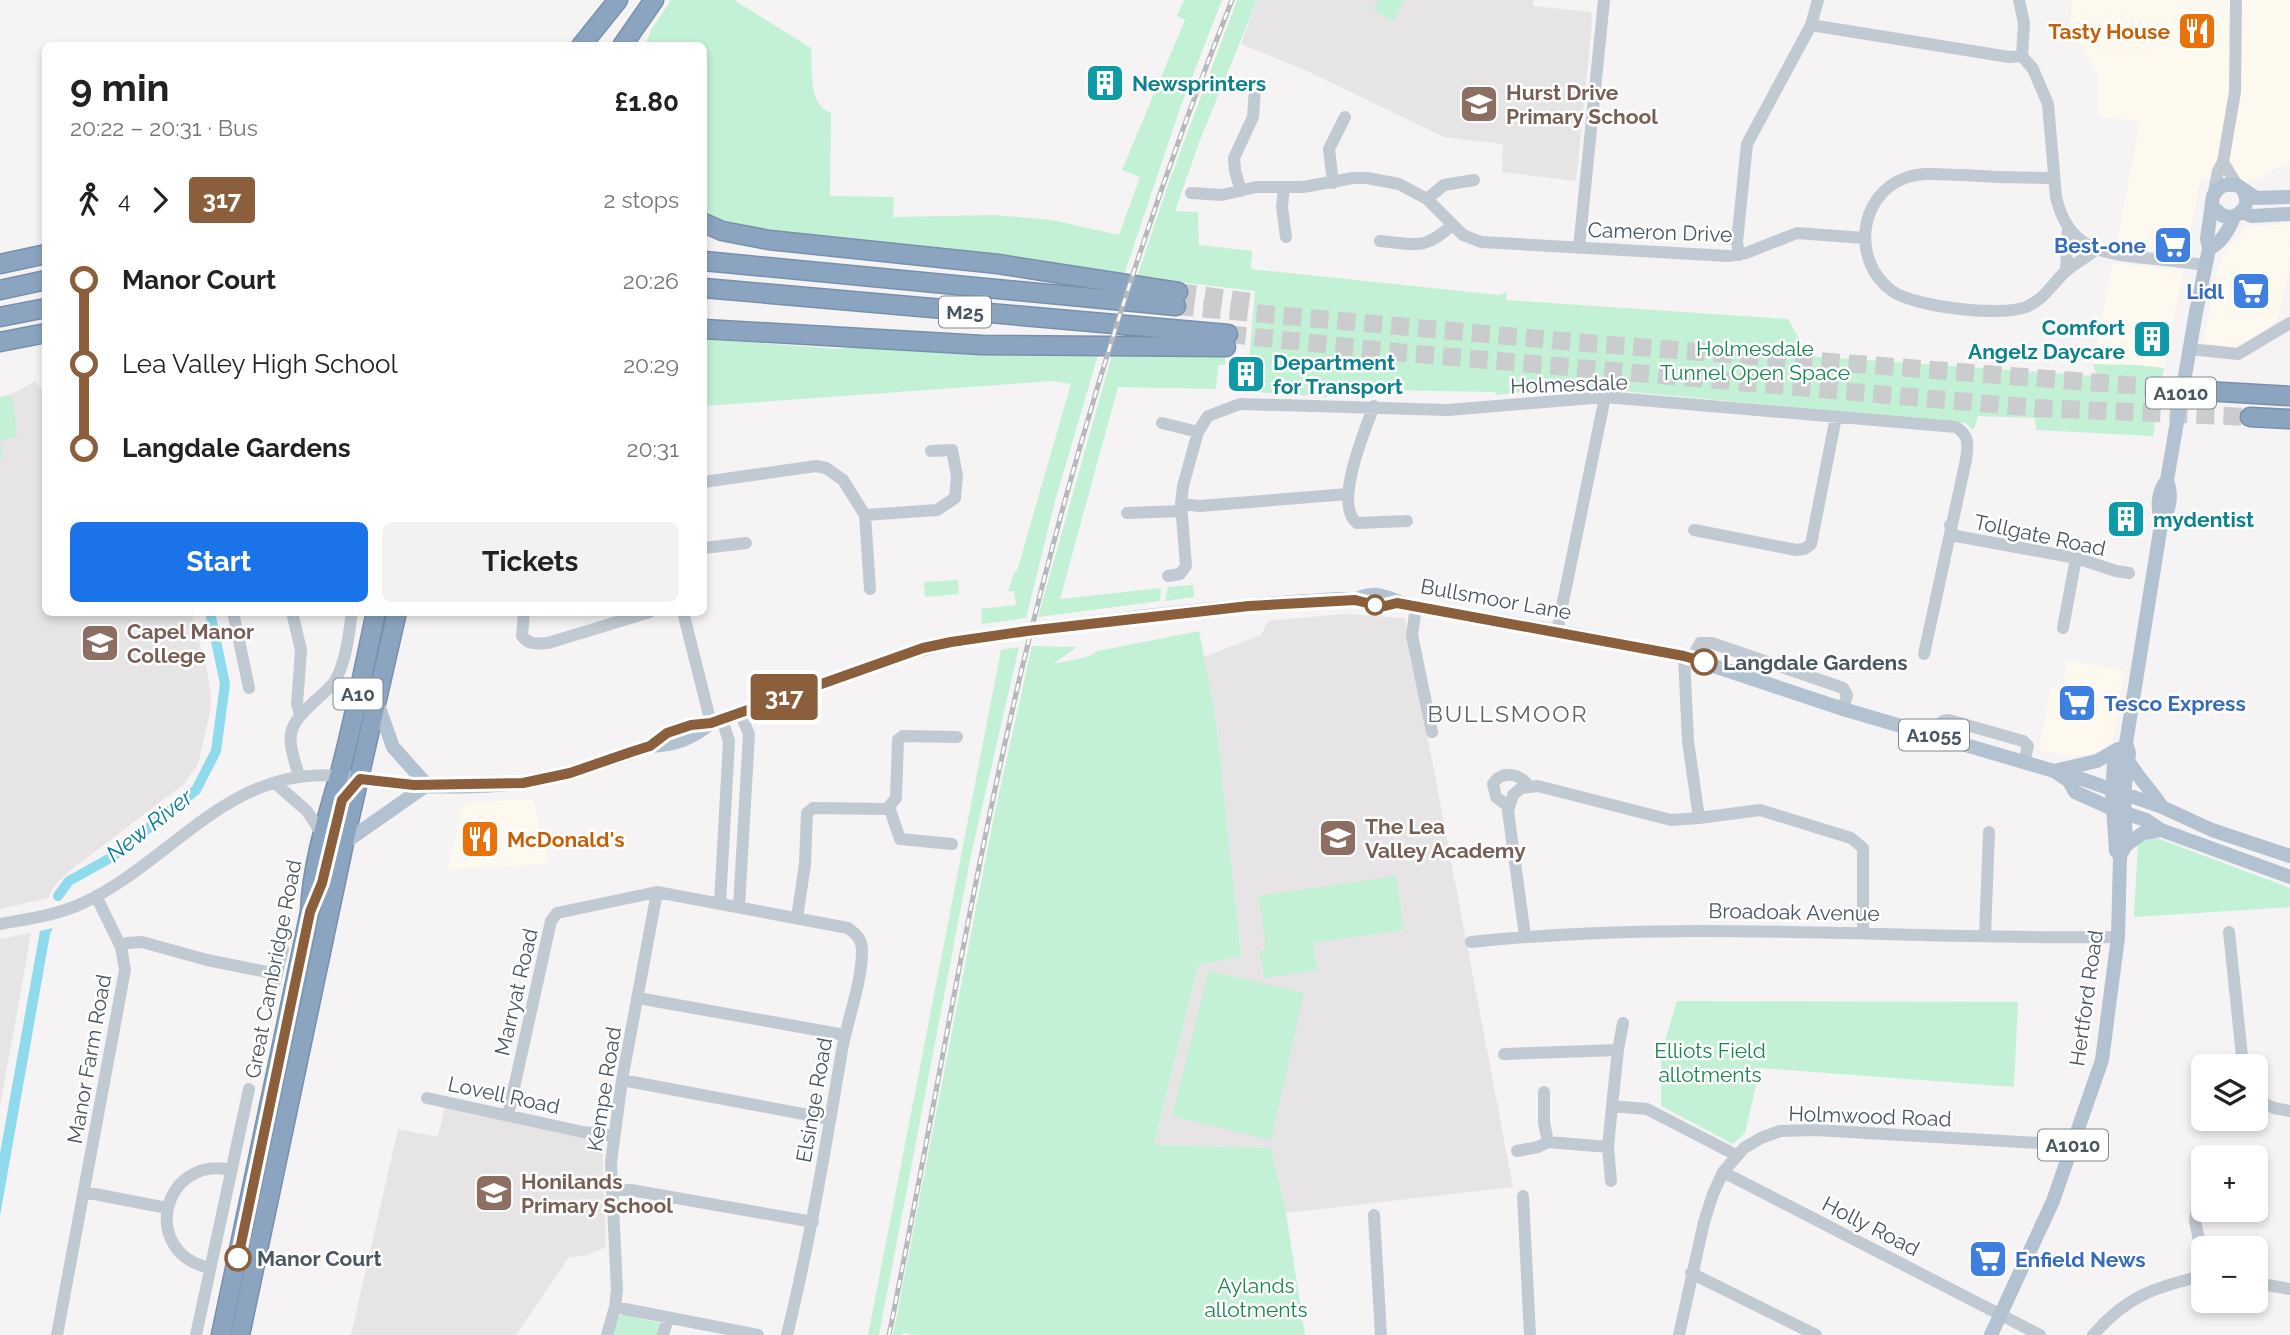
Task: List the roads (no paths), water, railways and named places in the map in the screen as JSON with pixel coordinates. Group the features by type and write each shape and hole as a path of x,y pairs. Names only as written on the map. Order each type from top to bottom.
{"highway":[{"path":"584,42 618,0"},
{"path":"597,42 629,0"},
{"path":"625,42 654,0"},
{"name":"M25","path":"707,224 722,231 769,240 998,264 1177,299 707,261"},
{"path":"0,264 42,255"},
{"path":"0,290 42,281"},
{"name":"M25","path":"707,288 1227,340 982,345 707,329"},
{"path":"0,317 42,309"},
{"path":"0,342 42,334"},
{"path":"2205,391 2290,396"},
{"path":"2250,417 2290,419"},
{"name":"Great Cambridge Road","path":"221,1335 310,912 311,885 375,616"},
{"name":"Great Cambridge Road","path":"240,1335 344,843 396,616"},
{"path":"339,776 357,752 374,679 391,640"},
{"path":"310,912 322,883 342,800 360,779"}],"main road":[{"path":"2290,197 2256,198 2240,188 2224,185 2217,190 2213,202 2223,216 2290,214"},
{"path":"2238,214 2246,204 2240,188"},
{"name":"A1010","path":"2189,349 2209,249 2207,239 2213,202"},
{"name":"A1010","path":"2209,249 2219,243 2238,214"},
{"name":"Hertford Road","path":"1991,1335 2053,1201 2102,1060 2118,937 2123,851 2116,851 2120,747 2161,524 2158,506 2160,489 2167,481 2189,349"},
{"name":"Bullsmoor Lane","path":"339,776 381,783 426,785 495,785 539,780 577,771 650,746 674,730 716,722 923,648 1039,629 1249,606 1355,600 1385,606 1397,603 1688,657 1843,709 2054,771 2069,781 2075,792 2119,811"},
{"path":"344,843 426,785 389,741 377,702"},
{"path":"2054,771 2097,761 2120,747"},
{"name":"Hertford Road","path":"2118,794 2129,762 2120,747"},
{"name":"A1010","path":"2129,762 2162,807"},
{"name":"Bullsmoor Lane","path":"2069,781 2082,779 2118,794"},
{"name":"A1055","path":"2118,794 2162,807 2212,831 2290,856"},
{"name":"A1055","path":"2119,811 2146,820 2161,830 2290,877"},
{"path":"2123,851 2143,833 2161,830"}],"street":[{"path":"1579,248 1604,0"},
{"path":"1740,255 1737,242 1747,144 1811,25 1818,0"},
{"path":"2019,0 2024,23 2022,56 2033,69 2048,104 2053,178 2059,211 2068,229 2095,250 2205,265"},
{"path":"2213,202 2234,103 2237,61 2236,0"},
{"path":"1811,25 2009,57 2022,56"},
{"path":"1241,191 1234,158 1253,117 1255,89"},
{"path":"1334,183 1329,149 1345,117"},
{"path":"2223,162 2240,188"},
{"path":"2053,178 1933,174 1906,178 1890,186 1869,213 1864,238 1871,266 1885,285 1905,298 1984,311 2013,310 2043,297 2066,271 2095,250"},
{"path":"1191,193 1214,195 1256,187 1303,187 1353,178 1378,178 1406,187 1427,199 1444,185 1474,180"},
{"path":"1284,187 1282,207 1286,237"},
{"name":"Cameron Drive","path":"1427,199 1468,239 1493,243 1728,256 1740,255 1797,233 1864,238"},
{"path":"1380,241 1430,243 1452,225"},
{"path":"2066,271 2068,229"},
{"path":"2189,349 2238,354 2290,323"},
{"path":"1557,631 1605,397"},
{"name":"Holmesdale","path":"1198,432 1208,415 1240,404 1448,410 1605,397 1956,426 1964,432 1969,441 1924,654"},
{"path":"1374,407 1359,446 1348,494 1350,516 1357,523 1407,521"},
{"path":"1694,530 1796,551 1811,544 1836,417"},
{"path":"1162,423 1198,432 1182,508 1186,566 1180,574 1168,576"},
{"path":"865,516 937,510 955,498 957,476 952,450 931,450"},
{"path":"707,482 816,466 826,468 843,480 865,516 870,589"},
{"path":"1127,513 1348,494"},
{"name":"Tollgate Road","path":"1950,525 1956,536 2076,558 2129,573"},
{"path":"707,548 746,543"},
{"path":"2063,628 2076,558"},
{"path":"1416,607 1412,635 1432,732"},
{"path":"234,616 249,688"},
{"path":"293,616 301,650 297,704 300,714"},
{"path":"299,776 292,752 291,729 300,714 327,690 338,675 351,616"},
{"path":"524,616 522,636 534,644 548,643 637,616"},
{"path":"684,616 716,722 729,741 720,903"},
{"path":"1699,818 1688,741 1688,657 1700,643 1712,643 1843,688 1847,695 1843,709"},
{"path":"739,907 749,734 740,713"},
{"path":"1937,736 1943,721 1949,720 2023,741 2028,746 2024,762"},
{"path":"797,918 805,864 807,813 813,807 889,807 896,799 898,740 902,736 957,737"},
{"name":"Bullsmoor Lane","path":"0,924 82,904 136,870 225,804 254,789 315,773 339,776"},
{"path":"1508,807 1496,797 1493,784 1496,779 1504,775 1518,776 1525,780 1528,786"},
{"path":"275,783 307,811 322,834"},
{"path":"1525,936 1508,807 1513,795 1528,786 1538,786 1671,820 1760,810 1809,823 1857,842 1863,848 1863,933"},
{"path":"889,807 900,838 952,844"},
{"path":"1985,936 1989,832"},
{"name":"Marryat Road","path":"508,1115 551,920 557,913 657,892 797,918"},
{"name":"Kempe Road","path":"607,1335 615,1307 617,1259 611,1162 622,1080 657,892"},
{"name":"Manor Farm Road","path":"84,1192 125,970 121,947 96,896"},
{"name":"Elsinge Road","path":"787,1335 813,1222 863,946 857,935 848,928 797,918"},
{"name":"Broadoak Avenue","path":"1471,942 1525,936 1690,930 2118,937"},
{"path":"2229,932 2242,1054"},
{"path":"121,947 127,943 142,942 276,980 283,949"},
{"path":"639,998 845,1035"},
{"path":"1611,1181 1608,1147 1623,1023"},
{"path":"1504,1054 1618,1050"},
{"path":"622,1080 831,1119"},
{"path":"196,1335 249,1089"},
{"path":"1544,1092 1544,1123 1548,1142"},
{"name":"Lovell Road","path":"427,1098 583,1132 614,1136"},
{"path":"2268,1105 2290,1111"},
{"path":"1612,1106 1647,1109 1737,1155"},
{"name":"Holmwood Road","path":"1679,1335 1713,1194 1723,1172 1737,1155 1761,1138 1780,1131 1804,1130 2074,1145"},
{"path":"1517,1151 1548,1142 1608,1147"},
{"path":"210,1268 191,1262 178,1251 167,1228 167,1208 182,1181 195,1173 211,1168 232,1170"},
{"name":"Holly Road","path":"1723,1172 2040,1335"},
{"path":"613,1190 631,1190 813,1222"},
{"path":"58,1335 84,1192 167,1208"},
{"path":"1523,1196 1530,1335"},
{"path":"1374,1216 1381,1335"},
{"path":"1692,1273 1816,1335"},
{"path":"2093,1335 2127,1302 2155,1289 2191,1279"},
{"path":"2268,1285 2290,1289"},
{"path":"615,1307 758,1335"},
{"path":"663,1335 668,1318"}],"water":[{"path":"53,928 0,1216 0,1153 40,931"}],"waterway":[{"name":"New River","path":"58,896 69,881 112,857 196,790 216,751 225,684 211,616"}],"tunnel":[{"path":"1178,292 1251,302"},
{"path":"1176,306 1585,343 2205,391"},
{"path":"1228,334 1396,352 2037,408 2250,417"}],"railway":[{"path":"889,1335 986,834 1043,583 1115,330 1170,164 1232,0"}],"place":[{"name":"Tasty House","path":"2197,31"},
{"name":"Newsprinters","path":"1105,83"},
{"name":"Hurst Drive Primary School","path":"1479,104"},
{"name":"Best-one","path":"2173,245"},
{"name":"Lidl","path":"2251,291"},
{"name":"Comfort Angelz Daycare","path":"2152,339"},
{"name":"Department for Transport","path":"1246,374"},
{"name":"mydentist","path":"2126,519"},
{"name":"Capel Manor College","path":"100,643"},
{"name":"Langdale Gardens","path":"1704,662"},
{"name":"Tesco Express","path":"2077,703"},
{"name":"The Lea Valley Academy","path":"1338,838"},
{"name":"McDonald's","path":"480,839"},
{"name":"Honilands Primary School","path":"494,1193"},
{"name":"Manor Court","path":"238,1258"},
{"name":"Enfield News","path":"1988,1259"}],"district":[{"name":"BULLSMOOR","path":"1508,713"}],"park label":[{"name":"Holmesdale Tunnel Open Space","path":"1755,360"},
{"name":"Elliots Field allotments","path":"1710,1062"},
{"name":"Aylands allotments","path":"1256,1297"}]}
